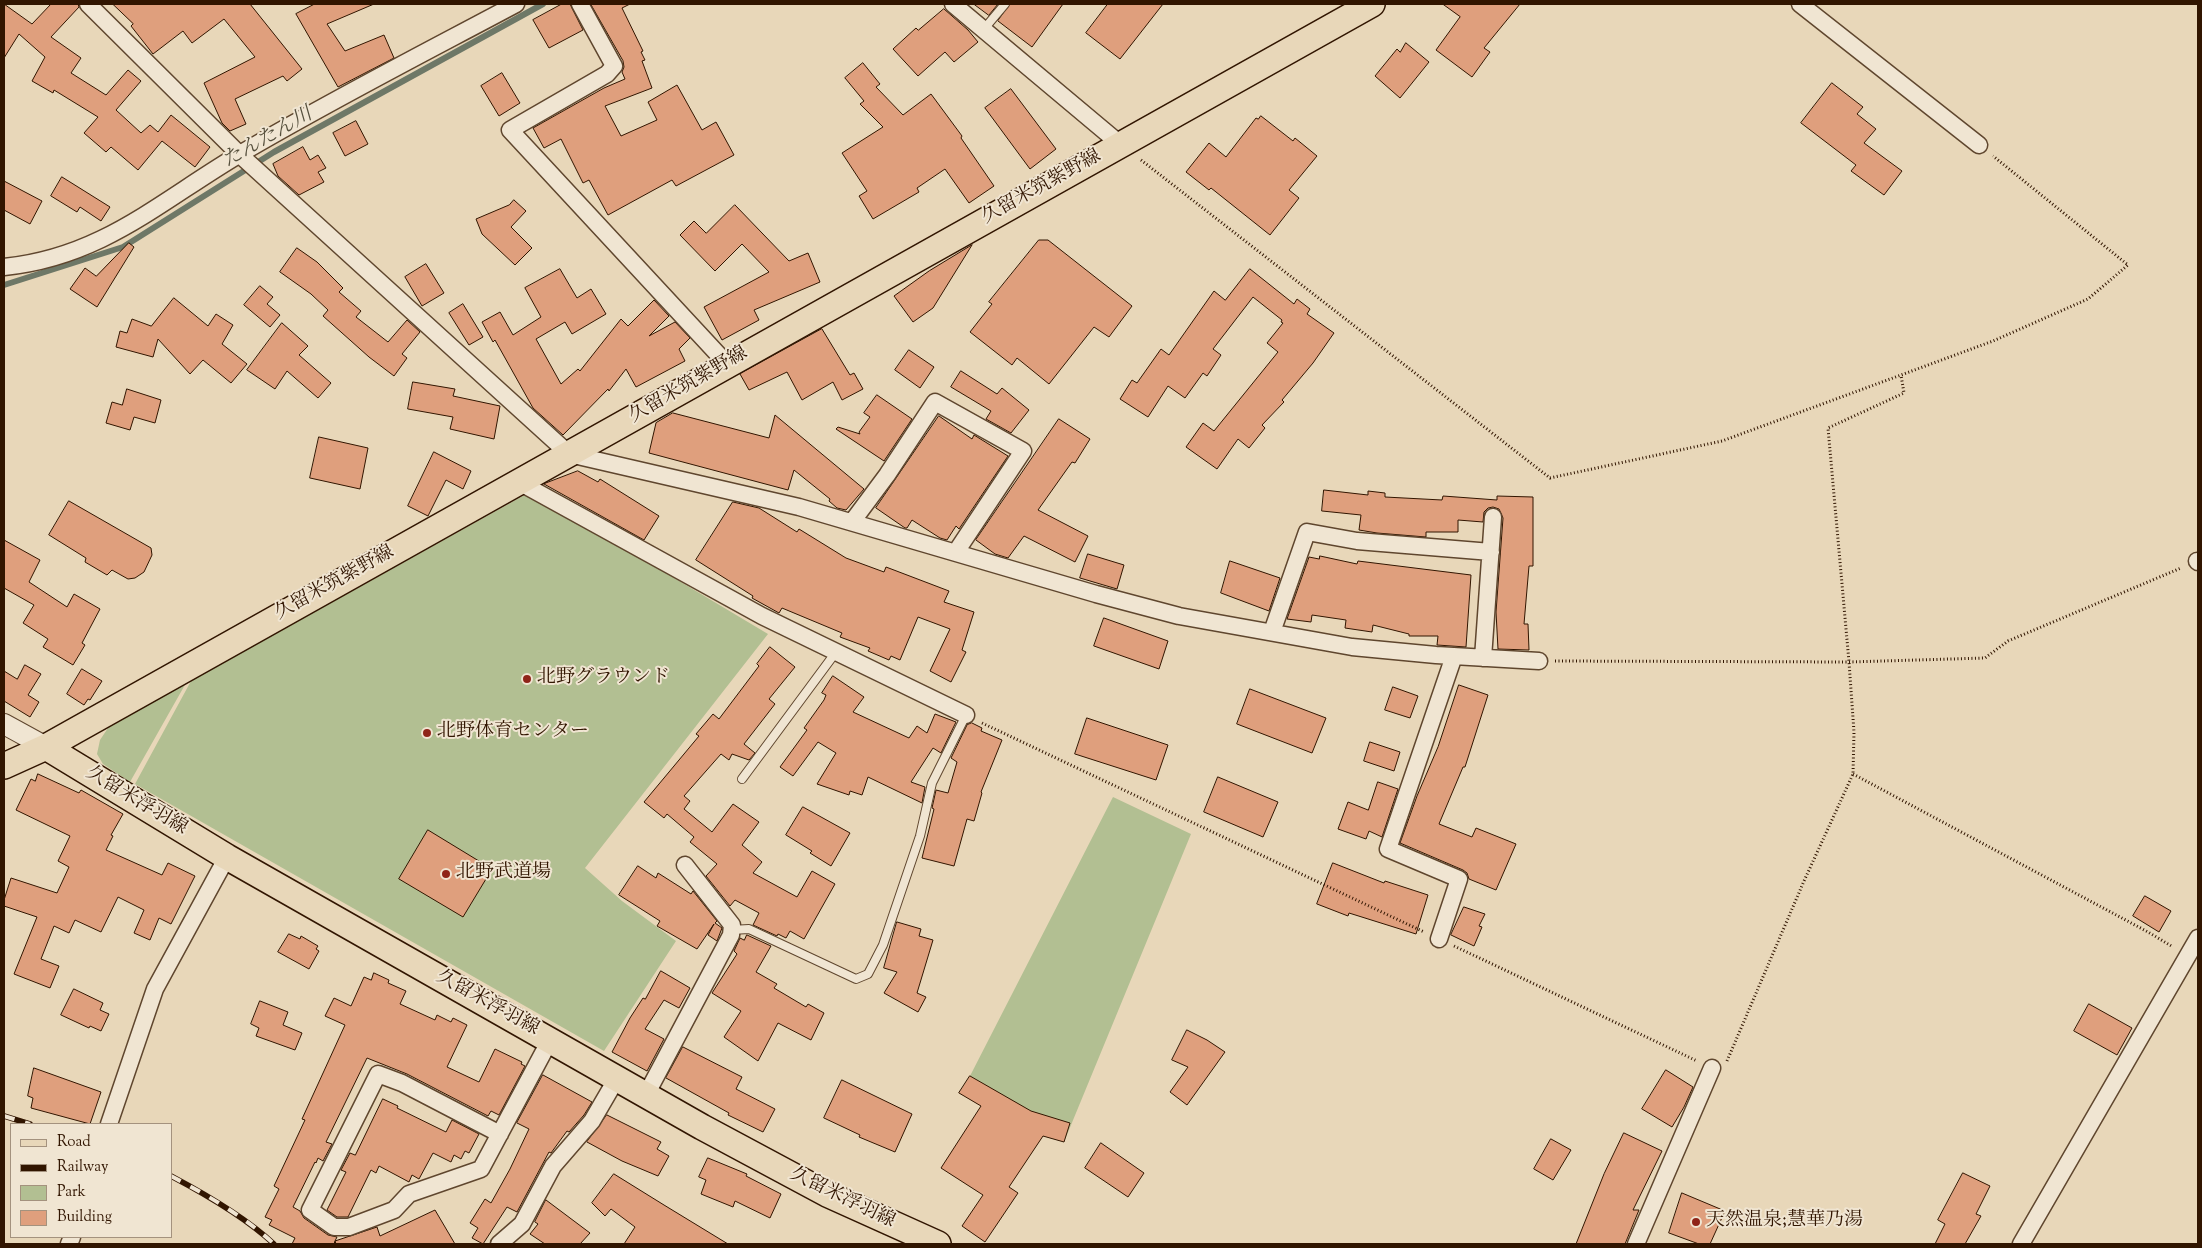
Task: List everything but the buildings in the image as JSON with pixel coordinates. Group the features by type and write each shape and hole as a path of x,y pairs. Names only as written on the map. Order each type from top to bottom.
{"main road":[{"name":"久留米筑紫野線","path":"4,766 46,747 517,481 569,454 1372,4"},
{"name":"久留米浮羽線","path":"46,747 227,857 646,1095 827,1194 938,1244"}],"street":[{"path":"88,4 259,173 569,454 799,507 1096,594 1179,616 1352,647 1539,661"},
{"path":"4,268 34,264 97,243 140,219 239,154 516,4"},
{"path":"580,4 614,66 607,74 510,130 728,364"},
{"path":"954,4 1120,144"},
{"path":"1800,4 1979,145"},
{"path":"852,522 887,475 935,402 1023,451 956,552"},
{"path":"517,481 762,616 966,715"},
{"path":"1483,658 1493,517"},
{"path":"1272,632 1307,532 1357,541 1491,552"},
{"path":"1439,939 1459,879 1388,849 1454,656"},
{"path":"4,724 46,747"},
{"path":"109,1123 155,989 227,857"},
{"path":"646,1095 730,935 732,925 685,865"},
{"path":"2021,1244 2193,961 2198,938"},
{"path":"500,1134 402,1083 378,1074 310,1210 334,1227 349,1227 394,1210 409,1194 482,1168 550,1040"},
{"path":"1636,1244 1712,1068"},
{"path":"499,1244 522,1224 553,1166 592,1121 617,1078"}],"lane":[{"path":"984,29 1005,4"},
{"path":"742,779 836,652"},
{"path":"731,930 749,929 856,979 868,974 883,945 920,836 932,783 966,715"}],"path":[{"path":"1120,144 1550,478 1722,441 1902,375 1993,341 2088,299 2128,265 1979,145"},
{"path":"966,715 1712,1068 1727,1063 1804,881 1853,774 1854,732 1849,662 1828,428 1904,393 1902,375"},
{"path":"1539,661 1849,662 1985,658 2008,641 2198,562"},
{"path":"1853,774 2148,932 2193,961"}],"green space":[{"name":"北野体育センター","path":"530,492 768,634 585,868 622,901 676,941 604,1051 135,784 191,681"},
{"path":"186,683 130,782 103,764 97,754 100,740 108,728"},
{"path":"1113,797 1191,834 1064,1142 1025,1131 959,1093 970,1076"}],"waterway":[{"name":"たんたん川","path":"4,285 123,247 274,152 543,4"}],"railway":[{"path":"4,1116 27,1123"},
{"path":"172,1177 225,1207 274,1244"}],"place":[{"name":"北野グラウンド","path":"527,679"},
{"name":"北野体育センター","path":"427,733"},
{"name":"北野武道場","path":"446,874"},
{"name":"天然温泉;慧華乃湯","path":"1696,1222"}]}
